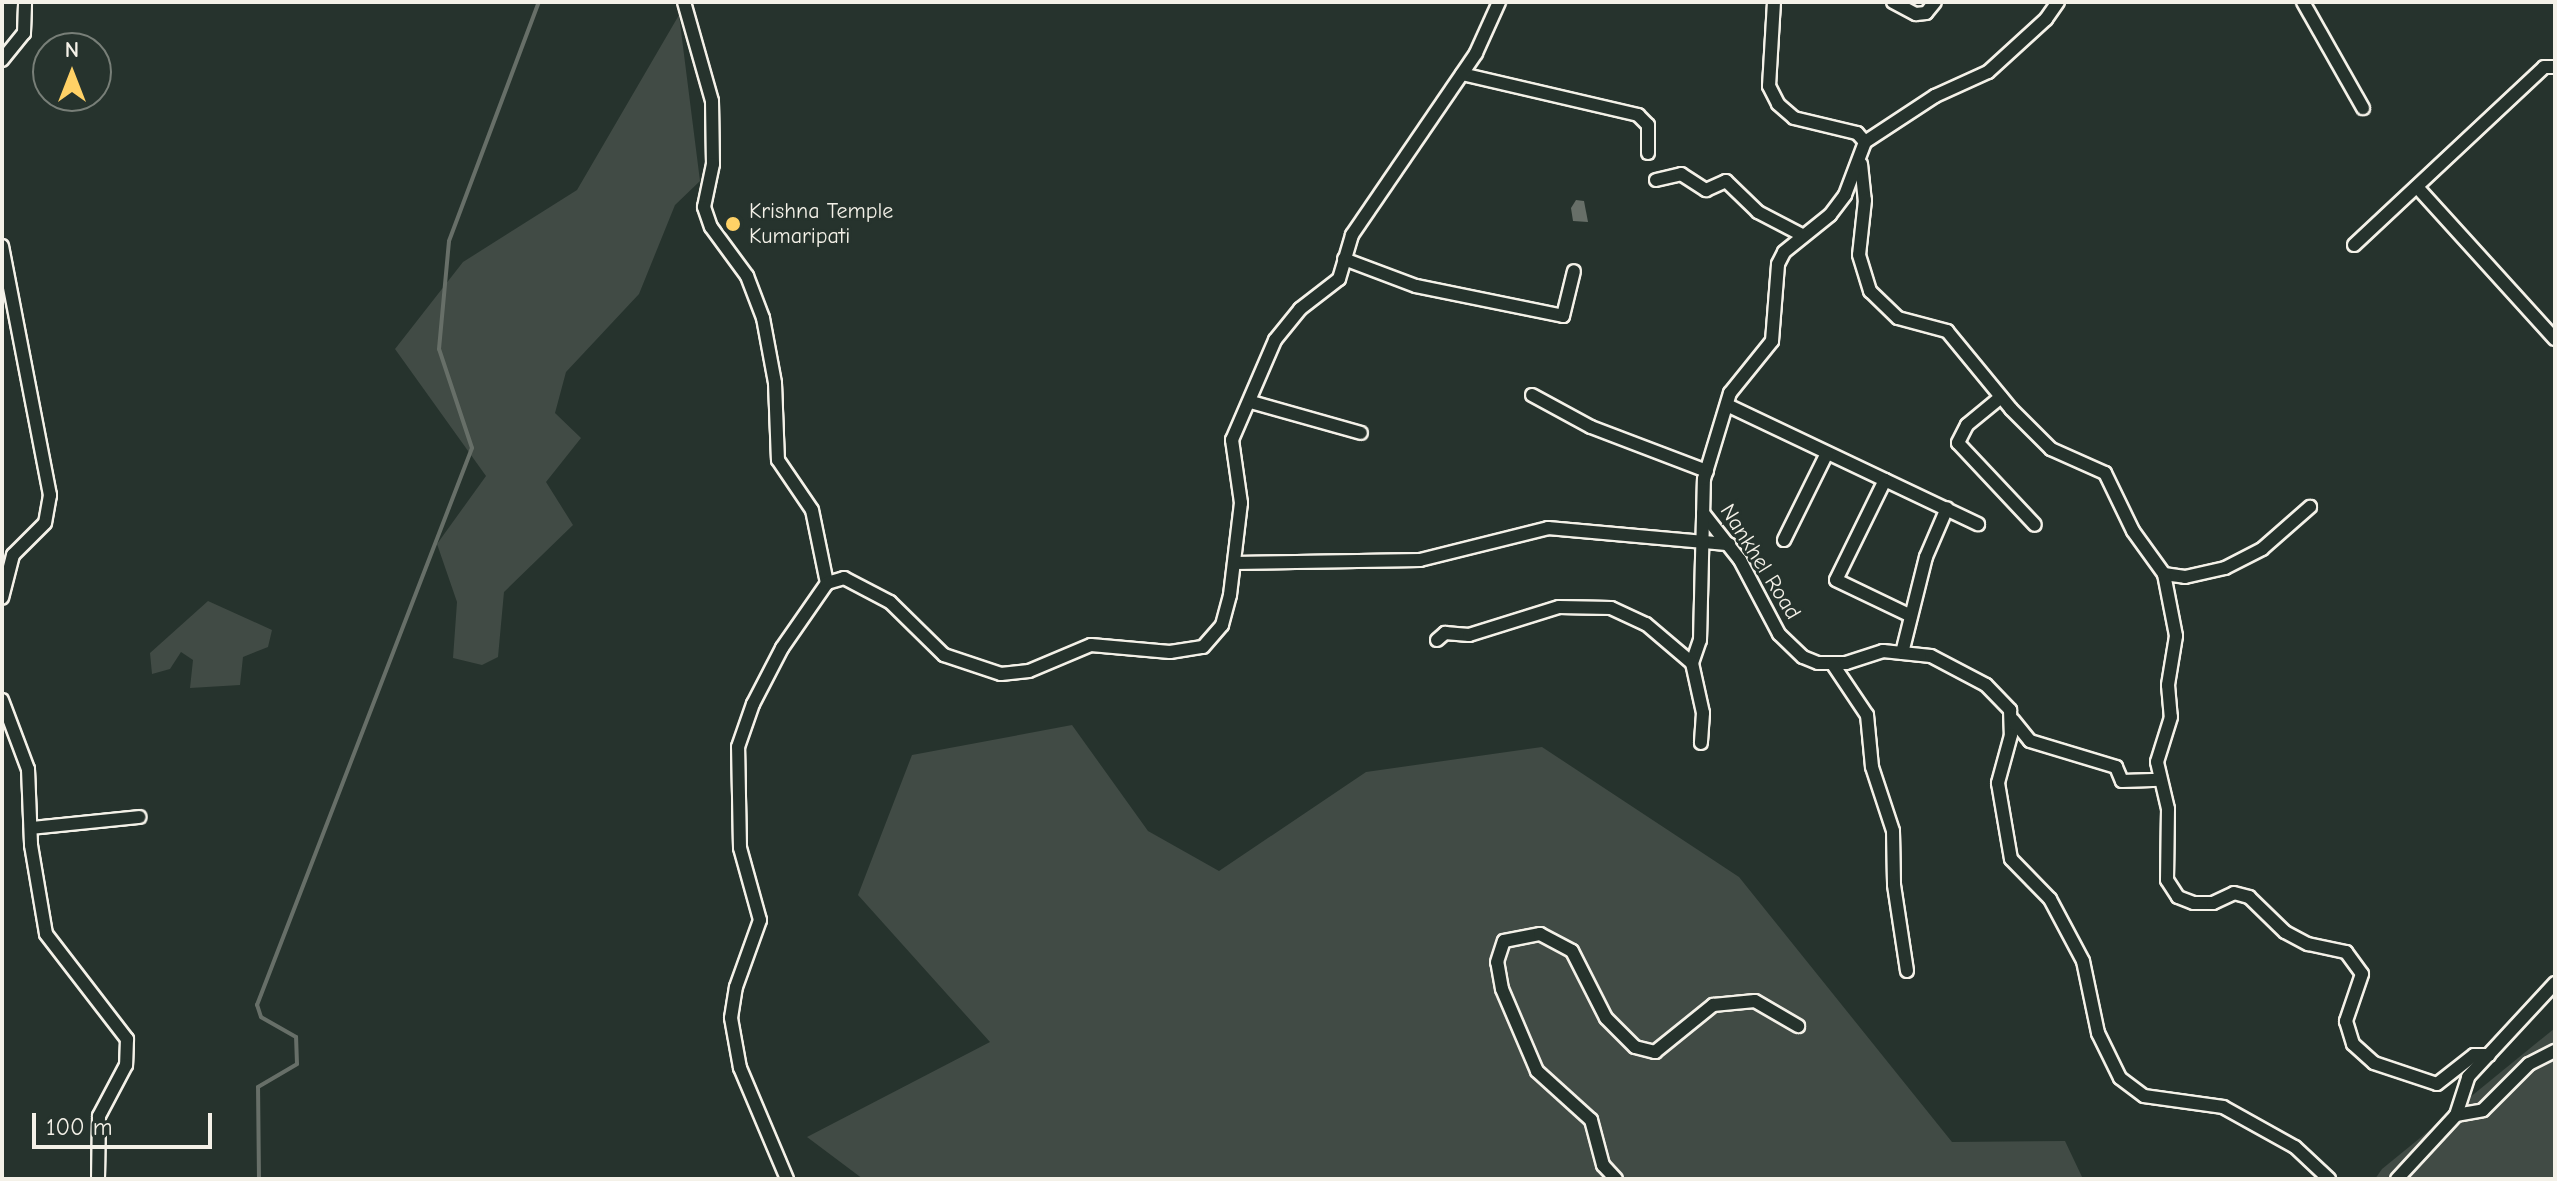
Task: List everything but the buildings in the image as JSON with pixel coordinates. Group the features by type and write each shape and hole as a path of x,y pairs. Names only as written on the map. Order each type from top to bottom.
{"street":[{"path":"2,60 24,33 25,2"},
{"path":"684,2 712,101 713,164 704,207 711,227 747,276 763,318 775,383 778,460 812,510 827,583"},
{"path":"787,1179 740,1068 731,1032 736,987 760,920 740,848 736,773 743,731 767,675 827,583 844,578 860,582 890,602 944,655 984,670 1015,674 1091,645 1170,652 1203,647 1226,613 1234,563 1241,487 1232,440 1251,402 1275,340 1300,309 1332,288 1360,221 1462,74 1499,2"},
{"path":"1774,2 1769,86 1778,104 1794,118 1857,133 1865,142 1935,96 1988,72 2046,19 2058,2"},
{"path":"1893,2 1916,14 1926,13 1935,2"},
{"path":"2303,2 2363,108"},
{"path":"2354,245 2544,67 2555,67"},
{"path":"1462,74 1638,115 1648,125 1648,153"},
{"name":"Nankhel Road","path":"1832,663 1803,657 1779,634 1729,544 1703,513 1707,471 1730,393 1772,341 1778,264 1800,234 1830,215 1861,164 1865,142"},
{"path":"1861,164 1865,200 1859,255 1870,291 1898,318 1947,331 2001,397 2051,449 2105,473 2133,531 2164,574 2176,636 2168,685 2171,717 2158,747 2160,780 2168,809 2167,880 2178,897 2203,903 2234,893 2249,897 2285,932 2308,944 2346,952 2362,974 2346,1021 2353,1044 2374,1063 2437,1084 2474,1055 2489,1055"},
{"path":"1656,180 1681,174 1706,190 1726,181 1758,212 1800,234"},
{"path":"2417,187 2555,339"},
{"path":"2,246 50,495 45,523 13,555 2,598"},
{"path":"1344,259 1416,286 1563,316 1574,271"},
{"path":"1532,395 1591,427 1707,471"},
{"path":"2001,397 1967,425 1958,443 2035,525"},
{"path":"1251,402 1361,433"},
{"path":"1727,405 1978,524"},
{"path":"1784,540 1827,453"},
{"path":"1885,480 1836,580 1911,616"},
{"path":"2164,574 2185,577 2225,568 2262,549 2310,507"},
{"path":"1902,653 1926,557 1947,508"},
{"path":"1701,743 1703,713 1692,663 1700,640 1703,513"},
{"path":"1234,563 1420,560 1548,528 1596,529 1702,544 1729,544"},
{"path":"1437,640 1445,633 1469,635 1559,607 1611,608 1646,624 1692,663"},
{"path":"1907,971 1894,885 1893,831 1872,767 1867,715 1832,663 1883,651 1931,656 1986,685 2030,741 2116,767 2122,781 2160,780"},
{"path":"2,700 28,769 31,828 46,934 127,1039 126,1065 99,1116 98,1179"},
{"path":"2013,720 1998,783 2011,859 2050,899 2083,961 2098,1033 2120,1078 2144,1096 2223,1107 2295,1147 2329,1179"},
{"path":"31,828 139,817"},
{"path":"1616,1179 1603,1165 1591,1120 1537,1071 1502,989 1497,962 1504,941 1540,934 1572,951 1606,1018 1635,1047 1655,1052 1713,1005 1755,1001 1798,1026"},
{"path":"2397,1179 2456,1115 2468,1077 2555,983"},
{"path":"2456,1115 2483,1110 2529,1064 2555,1051"}],"shaded area":[{"path":"679,15 700,181 675,205 639,294 566,372 555,413 581,438 546,482 573,525 504,592 498,657 482,665 453,658 457,602 437,544 486,476 395,349 463,262 577,190"},
{"path":"1576,200 1584,201 1588,222 1573,221 1571,208"},
{"path":"208,601 272,630 268,647 243,657 240,685 190,688 193,660 181,652 170,669 152,674 150,653"},
{"path":"1072,725 1148,831 1219,871 1366,772 1542,747 1739,877 1952,1142 2065,1141 2083,1179 863,1179 807,1137 990,1042 858,895 912,755"},
{"path":"2555,1028 2555,1179 2375,1179 2382,1169"}],"waterway":[{"path":"259,1179 258,1087 297,1064 296,1037 261,1017 257,1005 472,448 439,349 449,241 539,2"}],"place":[{"name":"Krishna Temple Kumaripati","path":"733,224"}]}
